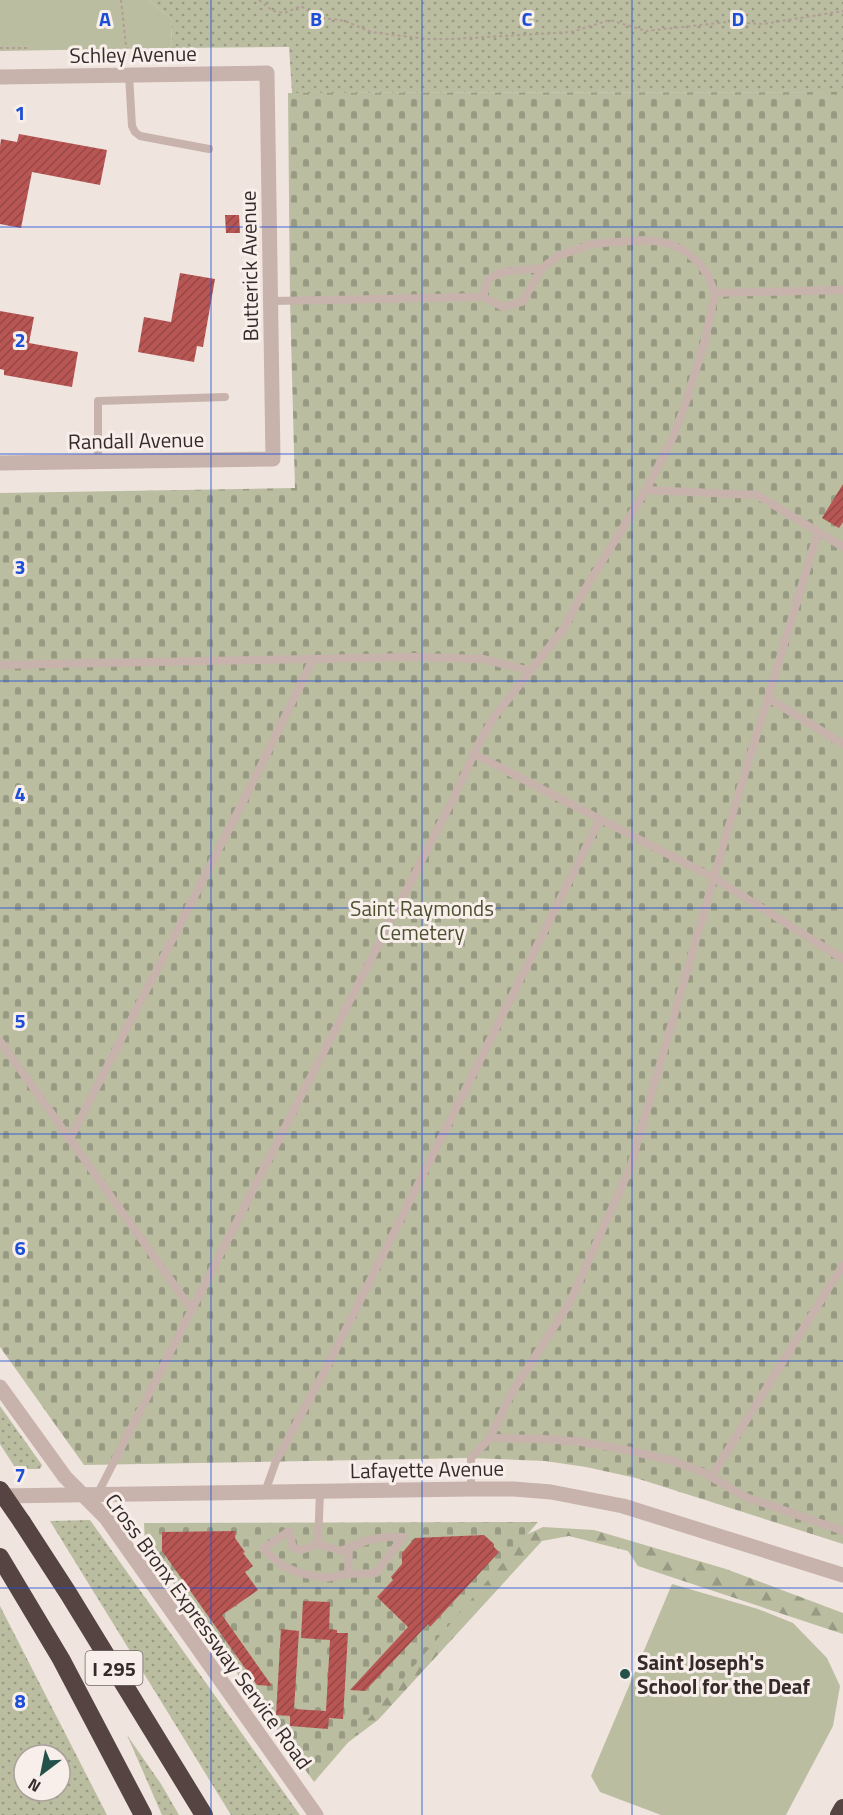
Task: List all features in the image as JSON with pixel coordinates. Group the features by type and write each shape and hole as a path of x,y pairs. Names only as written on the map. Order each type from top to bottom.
{"highway":[{"name":"I 295","path":"0,1490 68,1593 204,1815"},
{"name":"I 295","path":"0,1557 52,1644 143,1815"},
{"path":"83,1701 135,1815"},
{"path":"839,1815 843,1808"}],"street":[{"name":"Schley Avenue","path":"0,77 267,73"},
{"name":"Butterick Avenue","path":"267,73 273,459"},
{"name":"Randall Avenue","path":"0,463 273,459"},
{"name":"Cross Bronx Expressway Service Road","path":"0,1387 59,1470 90,1495 316,1815"},
{"name":"Lafayette Avenue","path":"0,1496 471,1489 550,1492 623,1506 843,1575"}],"lane":[{"path":"129,75 132,126 138,135 209,149"},
{"path":"90,1495 192,1310 494,717 565,627 582,594 646,490 674,435 687,399 705,340 715,293 708,276 698,262 682,249 663,242 643,240 592,244 558,256 542,268 522,302 503,307 483,297 271,300"},
{"path":"483,297 488,279 502,272 542,268"},
{"path":"715,293 843,290"},
{"path":"98,462 98,401 225,397"},
{"path":"646,490 757,495 843,547"},
{"path":"471,1489 471,1458 490,1438 511,1394 570,1302 630,1168 818,532"},
{"path":"0,665 414,657 483,659 530,671"},
{"path":"70,1139 313,659"},
{"path":"768,698 843,744"},
{"path":"474,754 714,878 843,959"},
{"path":"265,1492 276,1461 330,1361 600,819"},
{"path":"0,1041 192,1310"},
{"path":"711,1478 843,1265"},
{"path":"490,1438 581,1442 674,1461 694,1468 746,1497 843,1531"},
{"path":"318,1544 320,1492"},
{"path":"289,1531 292,1548 302,1550 318,1544 341,1551 349,1548 360,1542 381,1537 403,1538 376,1573 325,1578 300,1573 283,1566 263,1549 289,1531"},
{"path":"348,1574 349,1548"}],"path":[{"path":"121,0 127,54"},
{"path":"259,0 273,11 284,13 301,6 317,17 345,21 371,32 427,39 571,32 610,20 646,31 728,22 763,24 843,10"},
{"path":"0,48 29,48"}],"green space":[{"path":"0,0 149,0 171,19 172,48 0,51"},
{"path":"149,0 843,0 843,92 292,93 289,47 172,48 171,19"},
{"name":"Saint Raymonds Cemetery","path":"843,92 843,1544 636,1478 545,1461 471,1458 84,1465 0,1347 0,493 295,488 288,93"},
{"path":"0,1406 42,1465 40,1469 16,1469 0,1444"},
{"path":"90,1520 300,1815 231,1815 50,1521"},
{"path":"538,1522 314,1782 145,1543 144,1523"},
{"path":"543,1527 594,1530 726,1569 843,1613 843,1634 638,1566 628,1551 569,1536 542,1541 378,1720 326,1759 515,1540"},
{"path":"672,1584 758,1609 793,1623 827,1658 840,1686 833,1726 786,1815 661,1815 600,1792 591,1776"},
{"path":"0,1606 70,1743 12,1743 12,1803 72,1803 72,1747 107,1815 0,1815"},
{"path":"127,1735 161,1784 179,1815 162,1815"}],"building":[{"path":"19,134 107,150 100,185 32,172 21,228 0,224 1,139 17,142"},
{"path":"225,215 239,215 240,233 226,233"},
{"path":"180,273 215,279 203,347 197,346 194,362 138,352 144,317 171,322"},
{"path":"0,311 34,317 29,343 78,352 72,387 4,375 4,370 0,369"},
{"path":"843,484 843,522 839,528 822,518"},
{"path":"236,1531 235,1538 253,1566 245,1572 258,1590 222,1615 272,1686 257,1685 162,1551 162,1532"},
{"path":"484,1535 499,1552 430,1627 428,1624 365,1691 350,1690 408,1627 377,1597 393,1580 391,1577 402,1564 402,1553 415,1538"},
{"path":"303,1601 330,1602 329,1629 337,1630 337,1633 348,1633 343,1719 329,1718 328,1729 290,1726 290,1716 276,1715 281,1629 299,1631 294,1709 326,1711 330,1640 301,1638"}],"place":[{"name":"Saint Joseph's School for the Deaf","path":"625,1674"}]}
